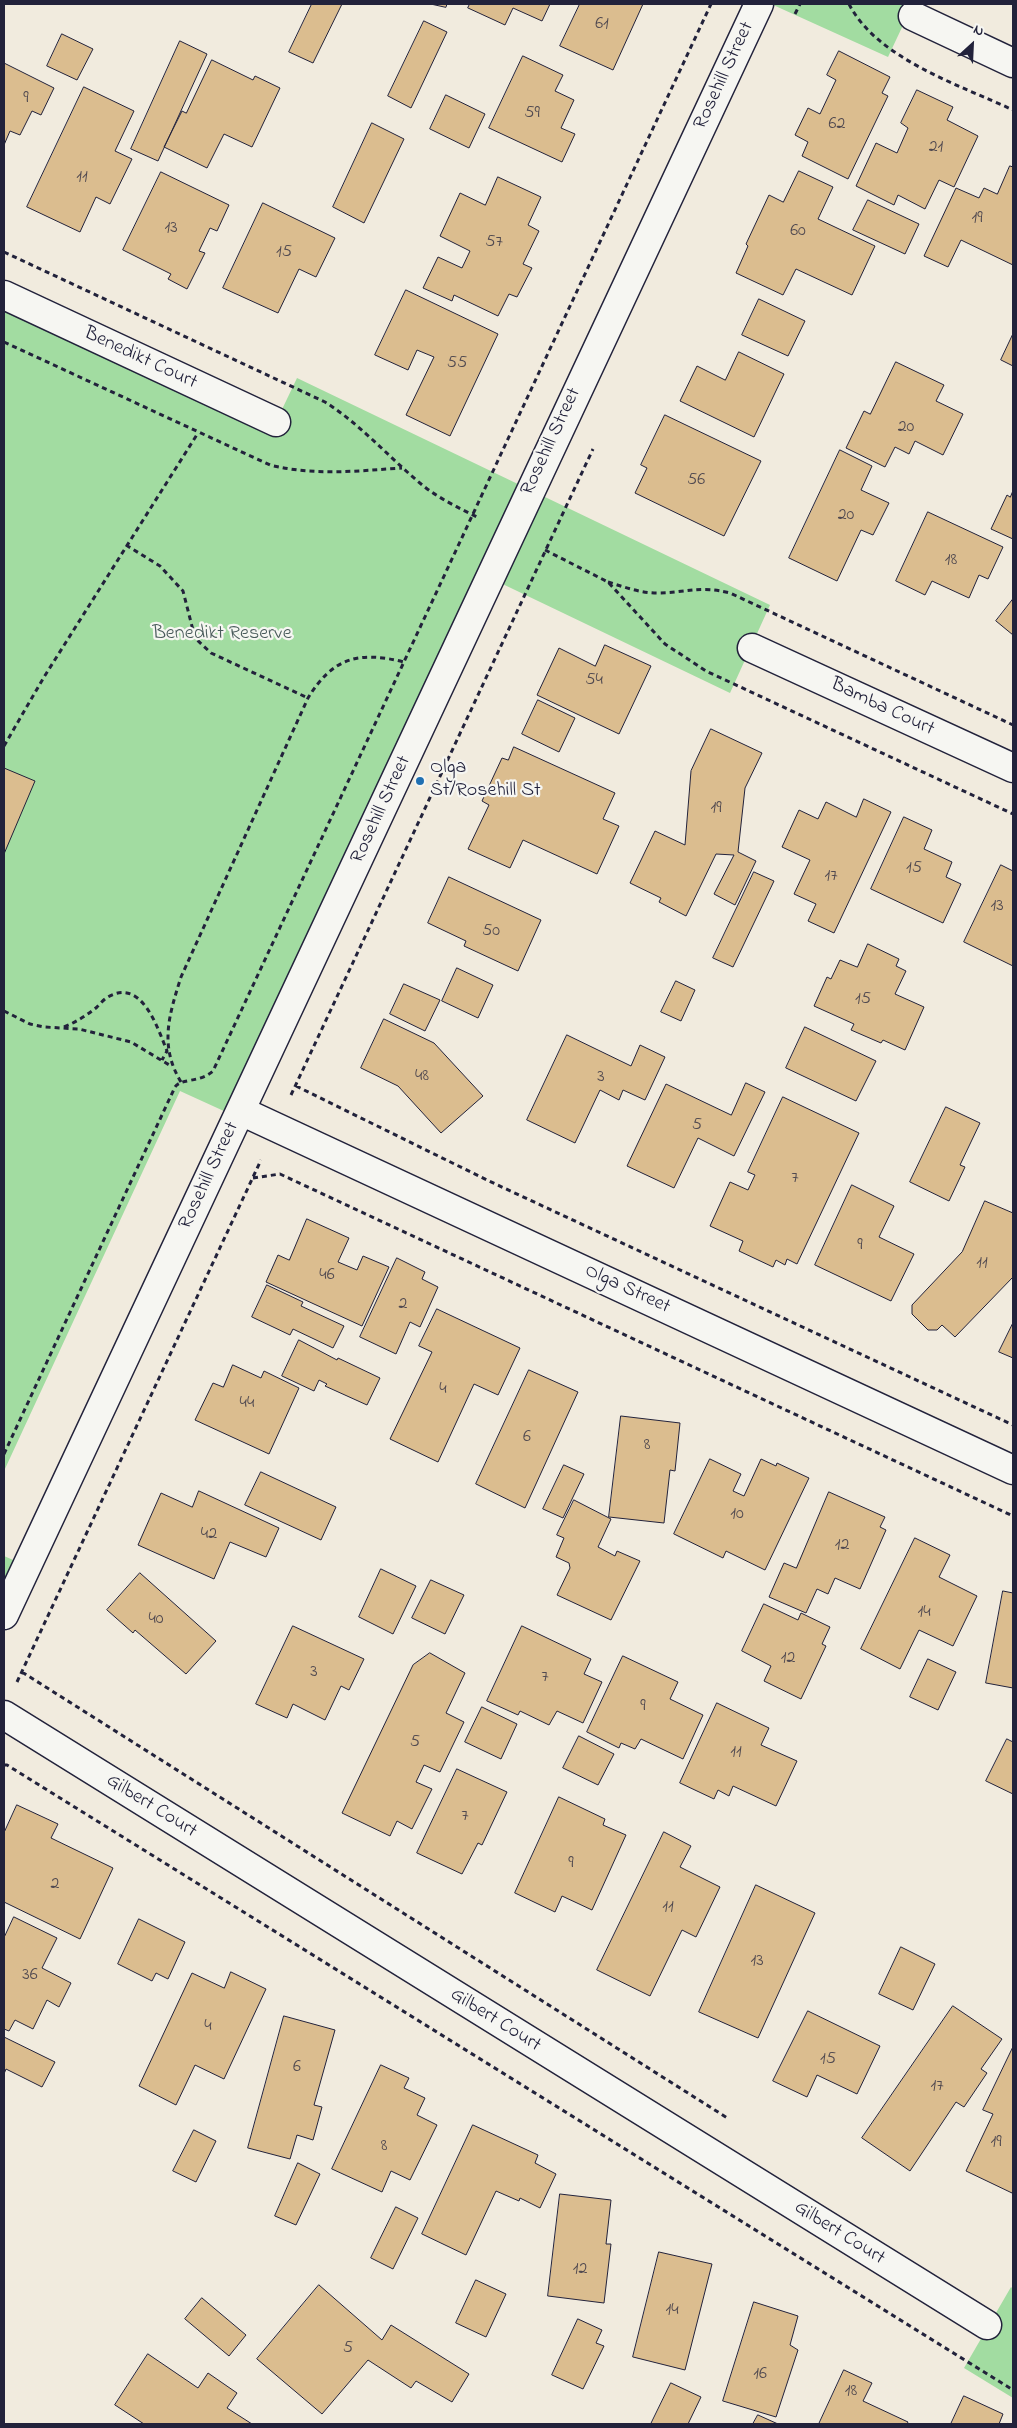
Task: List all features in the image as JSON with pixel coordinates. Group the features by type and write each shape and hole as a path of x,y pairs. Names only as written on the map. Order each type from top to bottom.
{"street":[{"name":"Rosehill Street","path":"4,1615 758,4"},
{"path":"913,16 1013,63"},
{"name":"Benedikt Court","path":"4,296 276,422"},
{"name":"Bamba Court","path":"752,648 1013,768"},
{"name":"Olga Street","path":"241,1111 1013,1470"},
{"name":"Gilbert Court","path":"4,1715 987,2325"}],"path":[{"path":"4,1454 175,1087 181,1082 201,1080 213,1071 711,4"},
{"path":"4,746 44,677 198,433"},
{"path":"402,468 428,489 480,519"},
{"path":"126,545 160,566 183,591 195,638 211,653 308,698"},
{"path":"162,1060 167,1051 172,1006 189,955 308,698 322,677 338,663 359,657 382,657 404,662"},
{"path":"61,1028 86,1016 108,997 125,993 141,1000 149,1011 172,1067 181,1082"},
{"path":"4,1011 30,1024 102,1033 131,1042 172,1067"},
{"path":"296,1086 489,1181 1013,1425"},
{"path":"14,1689 263,1156"},
{"path":"253,1178 280,1174 1013,1516"},
{"path":"22,1672 736,2124"},
{"path":"4,1765 7,1765 213,1895 1013,2390"}],"green space":[{"path":"771,4 913,4 888,57"},
{"name":"Benedikt Reserve","path":"4,295 276,422 297,378 770,605 730,693 490,578 237,1117 180,1091 4,1471"},
{"path":"4,1556 27,1566 4,1615"},
{"path":"1011,2287 1013,2289 1013,2398 964,2368"}],"building":[{"path":"312,4 342,4 313,63 289,52"},
{"path":"431,4 447,4 446,7"},
{"path":"470,4 550,4 542,21 513,8 505,25 468,8"},
{"path":"580,4 643,4 613,70 560,46"},
{"path":"424,21 447,32 411,108 388,96"},
{"path":"62,34 93,49 77,80 47,66"},
{"path":"180,41 207,54 158,161 131,149"},
{"path":"839,51 890,77 882,93 888,96 848,179 802,156 808,142 795,135 808,108 820,114 836,80 827,75"},
{"path":"523,56 563,75 555,91 574,100 561,128 575,134 562,162 489,128"},
{"path":"212,60 253,80 255,76 280,88 252,147 224,134 207,168 164,147 182,111 186,113"},
{"path":"4,63 54,88 41,115 32,111 20,135 10,131 4,145"},
{"path":"84,87 134,111 115,151 132,159 110,204 96,197 80,232 27,207"},
{"path":"917,90 953,107 947,120 978,136 954,187 939,180 925,209 898,195 894,205 856,186 876,143 897,153 908,128 901,123"},
{"path":"446,95 485,114 469,148 430,129"},
{"path":"372,123 404,139 364,223 333,207"},
{"path":"1010,166 1013,167 1013,265 961,240 948,267 924,256 956,188 979,198 984,188 997,194"},
{"path":"799,171 833,187 818,219 875,246 852,295 796,269 783,295 736,273 748,246 746,244 769,195 783,202"},
{"path":"161,172 229,205 217,231 210,228 199,251 205,253 187,289 168,279 171,274 123,250"},
{"path":"498,177 541,197 528,225 539,231 523,264 532,268 517,297 509,294 498,316 454,295 452,301 423,288 438,257 462,268 470,251 440,236 460,193 485,205"},
{"path":"868,200 919,224 905,254 853,230"},
{"path":"263,203 335,238 316,277 299,269 278,313 223,288"},
{"path":"406,290 498,334 450,436 406,415 434,357 417,350 408,370 375,355"},
{"path":"759,299 805,321 788,356 742,335"},
{"path":"1013,334 1013,366 1001,360"},
{"path":"739,352 784,374 754,437 680,401 697,366 725,380"},
{"path":"896,362 944,385 936,401 963,414 943,455 915,441 909,454 895,447 885,467 846,448 864,411 870,414"},
{"path":"665,415 761,461 724,536 635,493 647,468 641,465"},
{"path":"840,450 872,466 861,490 889,503 873,535 861,530 837,581 789,558"},
{"path":"1013,491 1013,539 991,529 1007,495 1010,497"},
{"path":"928,512 1003,547 988,579 979,575 969,598 932,581 925,595 896,581"},
{"path":"1013,599 1013,635 996,621"},
{"path":"605,645 651,666 619,734 537,695 559,648 595,666"},
{"path":"538,700 575,718 559,752 522,734"},
{"path":"711,729 762,753 745,788 738,852 756,861 735,905 714,894 734,855 716,854 686,916 659,902 661,898 630,883 655,831 685,845 691,771"},
{"path":"514,747 615,793 603,819 619,826 597,874 523,840 510,868 468,849 489,805 482,801 502,758 508,760"},
{"path":"4,768 35,781 4,854"},
{"path":"864,799 891,812 834,933 808,921 816,904 794,894 810,860 782,847 799,810 818,819 826,802 856,817"},
{"path":"904,817 932,830 924,849 952,862 946,877 961,884 943,923 871,889"},
{"path":"1001,865 1013,871 1013,966 964,942"},
{"path":"754,872 774,881 733,967 713,958"},
{"path":"449,877 541,920 518,971 464,946 466,941 428,923"},
{"path":"868,944 899,959 896,966 906,971 895,994 924,1007 905,1050 883,1040 881,1043 851,1030 854,1024 814,1006 827,977 831,979 840,960 857,967"},
{"path":"457,968 493,985 478,1018 442,1001"},
{"path":"676,981 695,990 681,1021 661,1012"},
{"path":"404,984 440,1000 425,1031 390,1014"},
{"path":"384,1019 434,1043 483,1096 441,1133 398,1086 361,1068"},
{"path":"805,1027 876,1061 856,1101 786,1068"},
{"path":"567,1035 631,1066 640,1045 665,1057 645,1100 623,1090 619,1100 600,1090 575,1143 527,1120"},
{"path":"746,1083 765,1092 734,1156 698,1138 674,1188 627,1166 666,1084 731,1115"},
{"path":"783,1097 859,1133 797,1264 787,1259 785,1265 776,1260 773,1267 739,1251 743,1241 710,1226 730,1182 748,1190 755,1175 748,1172"},
{"path":"946,1107 980,1123 960,1165 965,1167 949,1201 910,1182"},
{"path":"852,1185 894,1206 879,1237 914,1254 891,1301 815,1265"},
{"path":"985,1201 1013,1213 1013,1277 955,1337 942,1325 937,1330 928,1330 912,1314 912,1305 962,1252"},
{"path":"307,1219 349,1238 338,1262 357,1270 363,1256 389,1267 362,1326 266,1282 278,1255 289,1260"},
{"path":"397,1258 425,1272 422,1279 438,1287 420,1327 410,1322 396,1354 360,1337"},
{"path":"267,1285 303,1302 301,1306 344,1326 333,1348 293,1329 290,1335 252,1317"},
{"path":"437,1309 520,1348 498,1395 474,1384 438,1462 390,1439 432,1352 419,1346"},
{"path":"1013,1323 1013,1358 999,1352"},
{"path":"299,1340 337,1360 338,1358 380,1378 367,1405 325,1386 327,1384 319,1380 314,1391 282,1376"},
{"path":"233,1365 261,1378 264,1371 299,1388 269,1454 195,1420 213,1383 223,1387"},
{"path":"529,1370 578,1392 525,1508 476,1484"},
{"path":"621,1416 680,1423 675,1471 670,1470 664,1523 609,1517"},
{"path":"710,1459 741,1474 733,1491 744,1496 761,1459 776,1466 777,1463 809,1478 765,1570 726,1551 723,1558 674,1534"},
{"path":"564,1465 584,1474 563,1518 543,1509"},
{"path":"261,1472 336,1507 321,1540 245,1505"},
{"path":"199,1491 279,1528 266,1557 230,1542 214,1579 138,1545 161,1493 192,1507"},
{"path":"829,1492 885,1517 880,1527 886,1530 860,1589 835,1578 828,1594 817,1589 806,1613 769,1597 784,1563 796,1568"},
{"path":"574,1500 611,1519 598,1547 615,1556 617,1551 640,1561 611,1620 557,1595 570,1568 569,1563 556,1557 564,1538 557,1535"},
{"path":"915,1538 950,1555 939,1577 977,1596 953,1646 919,1630 900,1669 861,1649"},
{"path":"381,1569 416,1586 393,1634 359,1617"},
{"path":"140,1573 216,1641 186,1674 135,1630 133,1633 107,1610"},
{"path":"431,1580 464,1595 445,1634 412,1618"},
{"path":"1003,1591 1013,1593 1013,1688 986,1683"},
{"path":"764,1604 798,1620 801,1613 830,1627 822,1644 826,1646 801,1699 764,1681 771,1666 742,1651"},
{"path":"293,1626 364,1659 349,1690 341,1686 325,1720 293,1704 287,1718 256,1704"},
{"path":"522,1626 591,1659 584,1674 602,1682 583,1723 557,1711 549,1725 520,1711 518,1715 487,1701"},
{"path":"430,1653 465,1673 446,1713 464,1722 440,1772 424,1765 416,1782 432,1789 412,1829 397,1821 390,1836 342,1813 413,1665"},
{"path":"623,1656 678,1682 670,1699 703,1715 683,1759 641,1739 635,1749 621,1743 619,1748 587,1732"},
{"path":"928,1659 956,1672 938,1710 910,1697"},
{"path":"717,1703 769,1728 761,1745 797,1761 776,1806 733,1786 729,1796 718,1790 714,1799 680,1783"},
{"path":"482,1707 517,1724 501,1759 465,1742"},
{"path":"579,1736 614,1754 598,1785 563,1768"},
{"path":"1007,1739 1013,1742 1013,1794 986,1781"},
{"path":"457,1769 507,1792 482,1845 478,1843 462,1874 417,1853"},
{"path":"559,1797 605,1819 603,1825 626,1835 592,1910 562,1896 555,1912 515,1893"},
{"path":"17,1805 58,1824 51,1838 113,1868 80,1939 4,1902 4,1833"},
{"path":"664,1832 691,1846 680,1867 720,1887 696,1937 682,1930 650,1996 597,1970"},
{"path":"756,1885 815,1913 758,2038 699,2012"},
{"path":"14,1917 57,1938 42,1968 71,1983 59,2007 47,2000 33,2029 15,2020 9,2031 4,2029 4,1938"},
{"path":"139,1919 185,1942 168,1979 156,1973 152,1981 118,1964"},
{"path":"901,1947 935,1964 913,2010 879,1994"},
{"path":"231,1972 266,1989 224,2079 195,2065 176,2105 139,2086 192,1973 224,1988"},
{"path":"953,2006 1002,2039 981,2069 987,2073 964,2107 956,2102 910,2171 862,2138"},
{"path":"808,2011 880,2046 857,2094 817,2075 807,2097 773,2081"},
{"path":"284,2016 335,2030 314,2105 322,2107 313,2140 297,2135 290,2159 248,2148"},
{"path":"4,2037 55,2062 42,2087 6,2069 4,2074"},
{"path":"1013,2047 1012,2193 966,2171 993,2114 983,2110"},
{"path":"381,2065 409,2078 404,2088 425,2098 417,2115 437,2125 410,2180 391,2171 382,2192 332,2169"},
{"path":"473,2125 538,2155 535,2163 556,2174 540,2208 520,2198 519,2201 496,2191 466,2255 422,2234"},
{"path":"194,2130 216,2141 196,2182 173,2171"},
{"path":"298,2163 320,2174 296,2225 275,2216"},
{"path":"560,2194 611,2200 606,2244 611,2244 604,2303 548,2296"},
{"path":"396,2207 418,2218 393,2269 371,2258"},
{"path":"659,2252 712,2264 685,2370 633,2357"},
{"path":"476,2280 506,2294 486,2337 456,2323"},
{"path":"319,2285 382,2340 391,2325 469,2374 452,2402 416,2381 411,2388 368,2360 322,2414 257,2359"},
{"path":"202,2298 246,2335 229,2356 185,2319"},
{"path":"754,2302 798,2316 790,2345 798,2350 776,2417 723,2401"},
{"path":"578,2319 602,2330 596,2343 604,2346 583,2389 552,2375"},
{"path":"148,2354 198,2388 208,2373 237,2393 227,2408 252,2424 144,2424 115,2405"},
{"path":"844,2370 872,2383 863,2401 908,2422 907,2424 819,2424"},
{"path":"671,2383 701,2397 688,2424 651,2424"},
{"path":"964,2396 1003,2414 999,2424 951,2424"},
{"path":"758,2415 778,2424 753,2424"}],"place":[{"name":"Olga St/Rosehill St","path":"420,781"}]}
